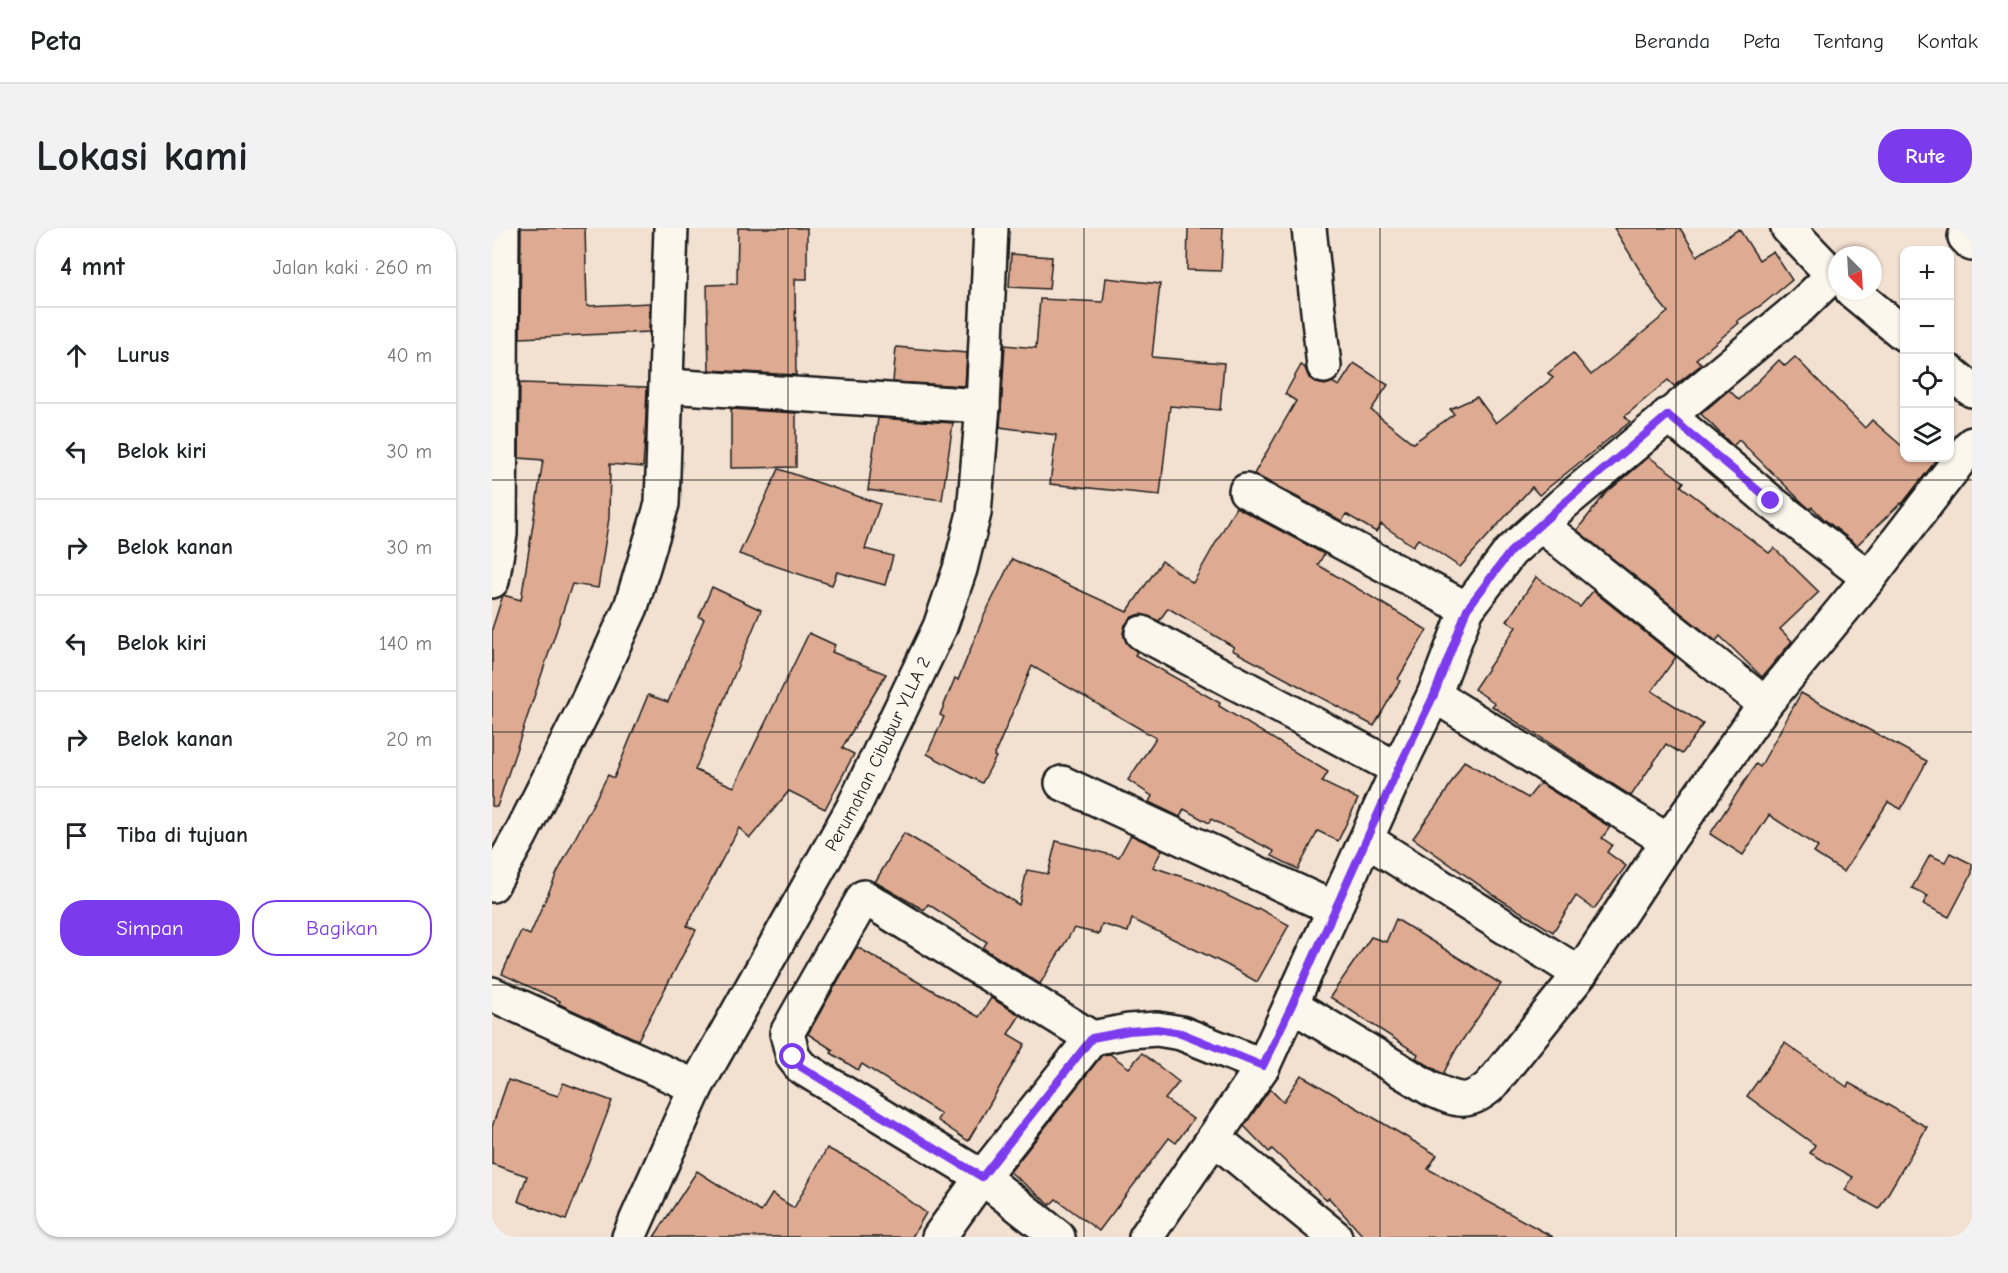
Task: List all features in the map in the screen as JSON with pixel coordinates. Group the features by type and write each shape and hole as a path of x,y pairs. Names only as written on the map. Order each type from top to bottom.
{"street":[{"path":"492,581 500,534 502,228"},
{"path":"492,885 520,836 573,731 631,607 662,504 671,228"},
{"name":"Perumahan Cibubur YLLA 2","path":"628,1237 696,1087 854,806 940,627 960,569 974,513 991,228"},
{"path":"1309,228 1324,366"},
{"path":"1788,228 1828,268"},
{"path":"1146,1237 1263,1066 1434,695 1467,609 1510,552 1668,415 1801,306 1828,289"},
{"path":"1864,300 1900,330"},
{"path":"1954,375 1972,390"},
{"path":"667,386 982,406"},
{"path":"1668,415 1771,501 1869,578"},
{"path":"1292,1005 1431,1089 1466,1101 1481,1094 1490,1086 1580,974 1668,841 1765,704 1869,578 1972,444"},
{"path":"1246,490 1467,609"},
{"path":"1541,525 1765,704"},
{"path":"1142,633 1398,769"},
{"path":"1434,695 1668,841"},
{"path":"1062,783 1335,909"},
{"path":"1367,840 1580,974"},
{"path":"1058,1237 982,1177 801,1067 793,1057 787,1033 864,897 1092,1038"},
{"path":"492,994 696,1087"},
{"path":"939,1237 982,1177 1092,1038 1129,1031 1157,1029 1181,1033 1263,1066"},
{"path":"1214,1138 1335,1237"}],"building":[{"path":"521,228 585,228 587,306 650,303 649,332 520,338"},
{"path":"738,228 807,228 807,279 795,279 796,375 709,370 707,285 737,284"},
{"path":"1188,228 1223,228 1221,271 1187,270"},
{"path":"1614,228 1680,228 1697,256 1739,229 1759,260 1773,251 1792,280 1763,304 1737,321 1739,323 1696,359 1702,364 1674,386 1668,380 1625,416 1630,422 1539,495 1532,487 1460,567 1418,539 1413,546 1381,524 1376,532 1346,514 1342,521 1254,474 1296,401 1285,394 1301,365 1305,368 1309,378 1325,385 1332,382 1339,386 1354,363 1388,385 1371,410 1413,443 1454,414 1450,409 1477,397 1496,423 1553,378 1548,373 1573,353 1591,375 1668,312 1658,300"},
{"path":"1011,254 1052,257 1049,289 1009,287"},
{"path":"1106,278 1160,284 1152,357 1224,363 1220,410 1170,406 1160,495 1050,484 1056,435 1000,427 1005,345 1036,348 1040,299 1103,302"},
{"path":"896,347 967,353 965,386 893,382"},
{"path":"1795,357 1865,428 1872,420 1900,444 1900,462 1935,462 1902,504 1857,545 1812,507 1810,509 1804,504 1739,440 1733,446 1701,414 1729,390 1739,400 1779,360 1785,366"},
{"path":"520,383 647,387 645,438 643,467 610,464 609,518 598,588 572,584 497,807 492,806 492,629 503,595 521,600 543,460 519,458"},
{"path":"731,409 796,413 796,467 731,468"},
{"path":"878,418 953,423 942,500 868,490"},
{"path":"1649,457 1684,482 1681,486 1769,553 1774,548 1819,592 1780,629 1792,641 1762,677 1720,636 1716,641 1577,530 1605,494"},
{"path":"779,469 880,504 865,549 893,556 885,585 837,572 832,585 739,554"},
{"path":"1236,507 1324,554 1318,565 1427,630 1374,726 1232,650 1234,647 1168,608 1159,621 1141,614 1132,617 1125,625 1123,633 1126,642 1137,652 1135,655 1220,703 1219,706 1328,772 1322,782 1358,799 1338,841 1318,831 1298,869 1272,856 1274,851 1211,819 1209,823 1184,809 1180,817 1149,802 1152,796 1128,780 1156,738 1032,666 994,756 996,757 982,783 927,754 944,717 940,715 955,678 958,680 983,618 1012,559 1127,612 1162,561 1193,583"},
{"path":"1536,577 1580,607 1593,591 1676,657 1652,691 1703,724 1682,754 1666,744 1631,796 1492,706 1495,703 1474,689 1516,627 1507,621"},
{"path":"712,587 761,610 695,770 734,787 809,633 835,645 832,652 886,674 842,748 854,754 825,809 789,791 750,838 739,828 687,926 696,930 638,1040 559,1004 560,1001 502,974 521,931 530,935 557,873 608,775 614,778 648,695 668,702 704,619 699,617"},
{"path":"1801,693 1927,761 1901,809 1888,802 1844,872 1814,853 1818,847 1769,815 1743,855 1710,834 1756,764 1760,767"},
{"path":"1464,761 1528,798 1540,783 1610,827 1602,838 1612,845 1607,852 1626,866 1594,909 1576,896 1553,932 1495,896 1413,838 1444,795"},
{"path":"904,833 1019,905 1027,870 1048,874 1056,841 1119,857 1131,835 1162,850 1153,867 1201,883 1257,910 1258,908 1289,925 1257,982 1132,919 1128,932 1102,924 1099,934 1074,928 1040,984 983,948 987,942 928,904 924,910 875,882"},
{"path":"1950,853 1972,864 1972,873 1949,917 1923,904 1928,896 1912,888 1930,855 1945,862"},
{"path":"1396,919 1501,984 1457,1048 1443,1074 1416,1058 1418,1054 1330,997 1371,937 1386,942"},
{"path":"857,947 979,1017 991,998 1020,1015 1008,1034 1025,1044 968,1141 937,1120 941,1114 862,1064 858,1070 831,1053 833,1050 808,1034"},
{"path":"1785,1043 1847,1087 1849,1083 1927,1127 1879,1209 1845,1190 1853,1177 1810,1153 1815,1145 1747,1096"},
{"path":"1142,1053 1179,1082 1165,1099 1193,1119 1176,1143 1169,1138 1099,1231 1056,1199 1050,1205 1010,1172 1102,1055 1110,1054 1129,1068"},
{"path":"1301,1075 1437,1155 1428,1169 1553,1237 1364,1237 1329,1198 1326,1200 1272,1149 1269,1152 1244,1126 1270,1089 1283,1102"},
{"path":"508,1080 558,1096 563,1083 612,1101 566,1220 518,1201 527,1176 492,1164 492,1127"},
{"path":"827,1148 867,1169 926,1213 912,1237 654,1237 697,1171 761,1212 772,1194 794,1208"}],"route":[{"path":"793,1057 801,1067 982,1177 1092,1038 1129,1031 1157,1029 1181,1033 1263,1066 1434,695 1467,609 1510,552 1668,415 1771,501"}]}
